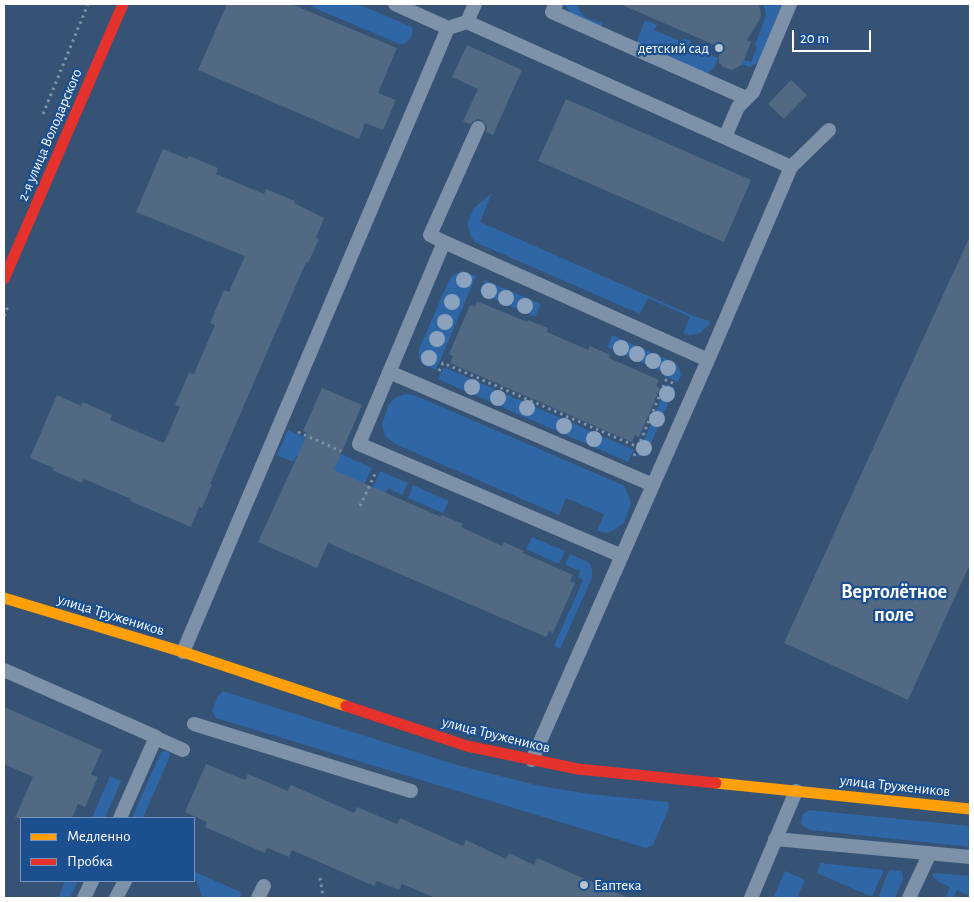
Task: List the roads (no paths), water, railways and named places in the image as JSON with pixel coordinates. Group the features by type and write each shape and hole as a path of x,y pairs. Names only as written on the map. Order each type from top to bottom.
{"street":[{"name":"2-я улица Володарского","path":"4,279 123,4"},
{"name":"улица Тружеников","path":"4,598 183,652 467,746 578,770 970,809"}],"lane":[{"path":"395,4 448,28 467,22 791,167"},
{"path":"467,22 476,4"},
{"path":"556,4 552,12 746,98"},
{"path":"725,137 738,107 753,92 790,4"},
{"path":"183,652 448,28"},
{"path":"478,128 430,235 708,360"},
{"path":"532,760 791,167 829,130"},
{"path":"444,242 359,444 622,556"},
{"path":"390,372 653,485"},
{"path":"4,670 183,750"},
{"path":"194,724 411,791"},
{"path":"120,817 156,738"},
{"path":"750,898 796,791"},
{"path":"775,839 970,857"},
{"path":"909,898 930,854"},
{"path":"84,898 92,882"},
{"path":"116,898 124,882"}],"place":[{"name":"детский сад","path":"719,48"},
{"name":"Еаптека","path":"584,885"}],"district":[{"name":"Вертолётное поле","path":"894,604"}]}
